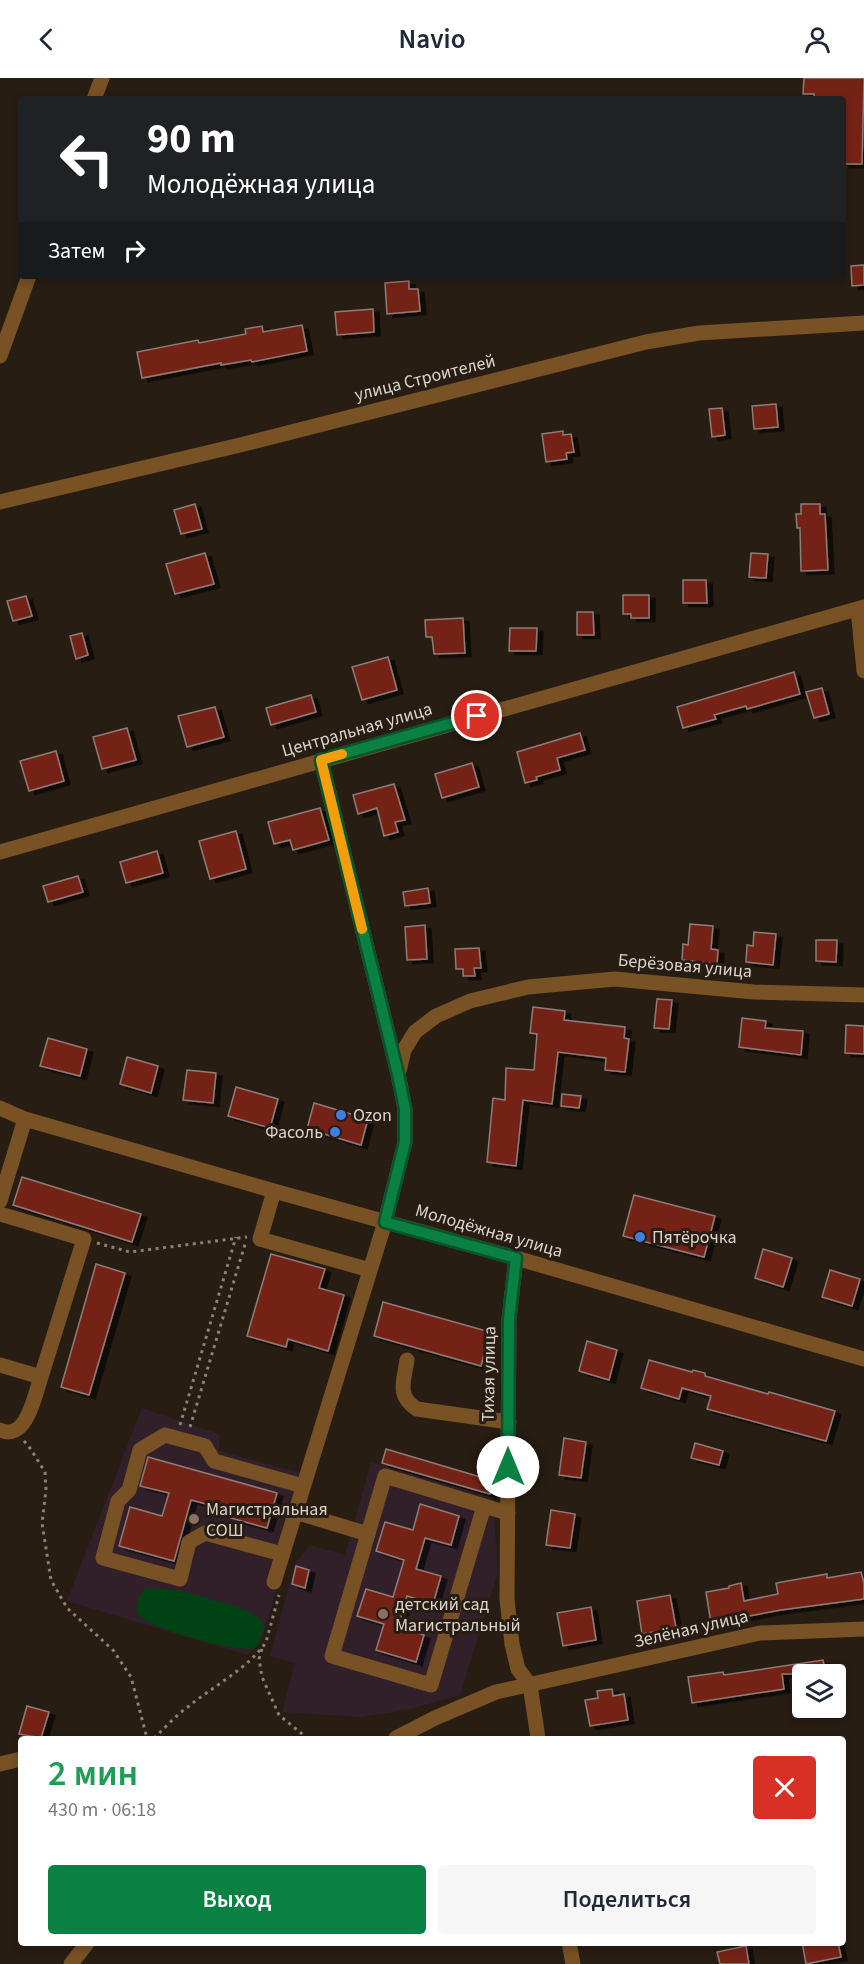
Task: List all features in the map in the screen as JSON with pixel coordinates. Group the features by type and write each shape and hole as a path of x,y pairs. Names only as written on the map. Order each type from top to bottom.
{"street":[{"path":"95,96 102,78"},
{"path":"0,356 28,279"},
{"name":"улица Строителей","path":"0,502 240,446 646,342 699,333 864,323"},
{"path":"861,608 864,671"},
{"name":"Центральная улица","path":"0,852 861,608"},
{"path":"277,1588 282,1554 385,1222 405,1142 405,1109 398,1074 321,760"},
{"name":"Берёзовая улица","path":"398,1074 404,1050 416,1032 436,1016 470,1001 528,987 615,979 754,992 864,995"},
{"name":"Молодёжная улица","path":"0,1108 25,1119 864,1359"},
{"path":"0,1201 25,1119"},
{"path":"274,1191 254,1238 370,1270"},
{"path":"0,1214 84,1239 26,1421 7,1431"},
{"name":"Тихая улица","path":"516,1258 509,1319 507,1599 512,1644 518,1668 530,1685 538,1736"},
{"path":"408,1360 403,1387 404,1396 409,1404 417,1409 508,1422"},
{"path":"0,1365 41,1377"},
{"path":"282,1554 205,1533 189,1542 180,1579 103,1558 118,1501 129,1490 140,1450 165,1436 205,1446 214,1461 303,1486"},
{"path":"484,1506 431,1685 332,1656 385,1476 508,1513"},
{"path":"295,1512 368,1534"},
{"name":"Зелёная улица","path":"400,1736 496,1692 760,1633 864,1629"},
{"path":"0,1764 18,1760"},
{"path":"71,1964 85,1946"},
{"path":"570,1946 573,1964"}],"path":[{"path":"181,1440 236,1237"},
{"path":"84,1239 111,1249 130,1252 236,1237 254,1238 181,1440"},
{"path":"7,1431 30,1448 45,1472 46,1490 42,1523 51,1580 67,1608 113,1650 131,1677 146,1736"},
{"path":"156,1736 186,1708 262,1648 266,1642 277,1588"},
{"path":"262,1648 259,1659 262,1677 279,1715 305,1736"}],"shaded area":[{"name":"Магистральная СОШ","path":"142,1408 219,1434 219,1451 302,1473 267,1588 276,1591 261,1643 247,1655 67,1601"},
{"name":"детский сад Магистральный","path":"371,1462 493,1498 498,1573 460,1695 407,1710 361,1717 282,1712 295,1663 270,1656 295,1564 310,1545 345,1555"}],"green space":[{"path":"147,1588 188,1593 250,1612 263,1624 264,1630 259,1642 253,1648 244,1649 213,1644 147,1621 140,1616 137,1605 139,1597"}],"building":[{"path":"804,78 864,78 862,164 846,164 846,96 803,94"},
{"path":"864,265 864,285 852,286 851,266"},
{"path":"409,281 409,289 418,289 420,311 387,314 385,283"},
{"path":"373,309 374,332 337,335 335,312"},
{"path":"302,325 307,351 252,362 251,360 221,365 221,363 142,378 137,352 198,340 199,343 246,334 245,329 262,326 263,332"},
{"path":"776,404 778,427 754,429 752,406"},
{"path":"722,408 725,435 712,437 709,409"},
{"path":"563,431 563,435 571,434 574,452 566,453 567,459 546,462 542,434"},
{"path":"195,504 202,529 181,534 174,510"},
{"path":"801,504 820,504 820,514 825,514 828,570 801,571 800,528 797,528 796,514 801,514"},
{"path":"205,553 214,584 175,594 166,564"},
{"path":"751,553 768,554 766,578 749,577"},
{"path":"683,580 706,580 707,603 683,603"},
{"path":"623,595 649,595 649,618 631,618 631,614 623,614"},
{"path":"26,596 32,616 13,621 7,601"},
{"path":"577,612 593,612 594,635 577,635"},
{"path":"463,618 465,653 434,654 432,637 426,637 425,620"},
{"path":"510,628 537,628 536,651 509,651"},
{"path":"82,633 88,655 76,659 70,636"},
{"path":"388,657 397,690 362,700 352,667"},
{"path":"794,672 800,694 747,709 746,706 714,715 716,719 683,728 677,707"},
{"path":"822,688 829,714 814,718 806,692"},
{"path":"311,695 316,712 271,725 266,708"},
{"path":"215,707 224,737 187,747 178,716"},
{"path":"127,728 136,760 102,769 93,737"},
{"path":"580,733 585,750 557,758 560,770 525,783 517,752"},
{"path":"56,751 64,781 29,791 20,761"},
{"path":"472,763 479,787 442,798 435,774"},
{"path":"394,784 405,820 395,822 398,832 384,836 377,808 358,814 353,795"},
{"path":"320,808 329,840 293,850 290,840 274,844 268,822"},
{"path":"236,831 246,869 210,879 199,841"},
{"path":"157,851 163,873 126,883 120,862"},
{"path":"78,876 83,892 48,902 43,886"},
{"path":"428,888 430,903 405,906 403,892"},
{"path":"690,924 713,926 711,949 718,950 717,964 682,960 683,944 688,945"},
{"path":"425,925 427,959 407,960 405,927"},
{"path":"754,932 776,934 773,965 746,962 747,945 753,946"},
{"path":"816,940 837,940 836,962 816,961"},
{"path":"479,948 481,968 474,968 475,976 463,976 463,969 456,969 455,949"},
{"path":"657,999 672,1000 669,1029 654,1028"},
{"path":"533,1007 565,1011 564,1020 625,1027 624,1038 629,1039 625,1072 605,1070 606,1058 558,1052 552,1104 523,1100 516,1166 487,1162 493,1098 505,1100 506,1068 534,1070 537,1034 530,1033"},
{"path":"742,1018 766,1021 765,1028 803,1031 801,1055 739,1047"},
{"path":"846,1025 864,1026 864,1054 845,1053"},
{"path":"48,1038 87,1049 80,1076 40,1066"},
{"path":"127,1057 158,1066 151,1093 120,1084"},
{"path":"187,1070 216,1073 213,1103 183,1100"},
{"path":"236,1087 278,1099 270,1128 228,1116"},
{"path":"562,1094 581,1096 579,1108 561,1106"},
{"path":"314,1103 368,1119 361,1145 307,1129"},
{"path":"22,1177 141,1214 132,1242 13,1205"},
{"path":"634,1195 715,1216 704,1257 623,1236"},
{"path":"763,1249 792,1258 783,1287 755,1278"},
{"path":"271,1254 325,1269 319,1288 344,1295 328,1351 288,1339 286,1347 247,1336"},
{"path":"96,1264 125,1273 89,1395 61,1387"},
{"path":"830,1270 860,1279 852,1306 822,1297"},
{"path":"383,1302 490,1332 481,1366 374,1336"},
{"path":"587,1341 617,1350 609,1380 579,1371"},
{"path":"649,1360 692,1372 693,1370 705,1373 705,1376 835,1411 826,1441 707,1409 711,1396 682,1388 679,1399 641,1388"},
{"path":"564,1438 586,1442 581,1478 559,1475"},
{"path":"695,1443 723,1451 719,1465 691,1458"},
{"path":"386,1449 494,1481 490,1494 382,1463"},
{"path":"148,1457 277,1493 267,1528 231,1518 233,1511 191,1500 174,1561 119,1546 130,1507 162,1516 169,1493 140,1486"},
{"path":"420,1504 459,1516 451,1545 425,1538 416,1569 441,1576 433,1604 407,1596 398,1627 424,1635 416,1662 376,1650 384,1624 357,1616 366,1589 393,1597 404,1560 376,1551 385,1522 413,1530"},
{"path":"551,1510 575,1514 570,1548 546,1545"},
{"path":"296,1566 309,1570 305,1588 292,1584"},
{"path":"861,1572 864,1599 781,1610 711,1623 706,1592 729,1588 729,1586 741,1583 744,1601 778,1594 776,1583 827,1574 827,1578"},
{"path":"670,1595 676,1628 642,1634 637,1601"},
{"path":"591,1607 596,1640 563,1646 557,1613"},
{"path":"823,1660 824,1664 797,1664"},
{"path":"792,1665 792,1674 782,1674 784,1689 692,1703 688,1677 723,1672 724,1675"},
{"path":"612,1689 613,1696 624,1694 628,1720 590,1726 585,1700 598,1698 597,1691"},
{"path":"27,1706 49,1712 42,1736 19,1734"},
{"path":"746,1946 749,1964 720,1964 717,1952"},
{"path":"803,1946 839,1946 841,1957 806,1964"}],"slow traffic":[{"path":"342,754 321,760 362,929"}],"place":[{"name":"Ozon","path":"341,1115"},
{"name":"Фасоль","path":"335,1132"},
{"name":"Пятёрочка","path":"640,1237"},
{"name":"Магистральная СОШ","path":"194,1519"},
{"name":"детский сад Магистральный","path":"383,1614"}],"route":[{"path":"477,716 321,760 405,1109 405,1142 385,1222 516,1258 509,1319 508,1467"}]}
